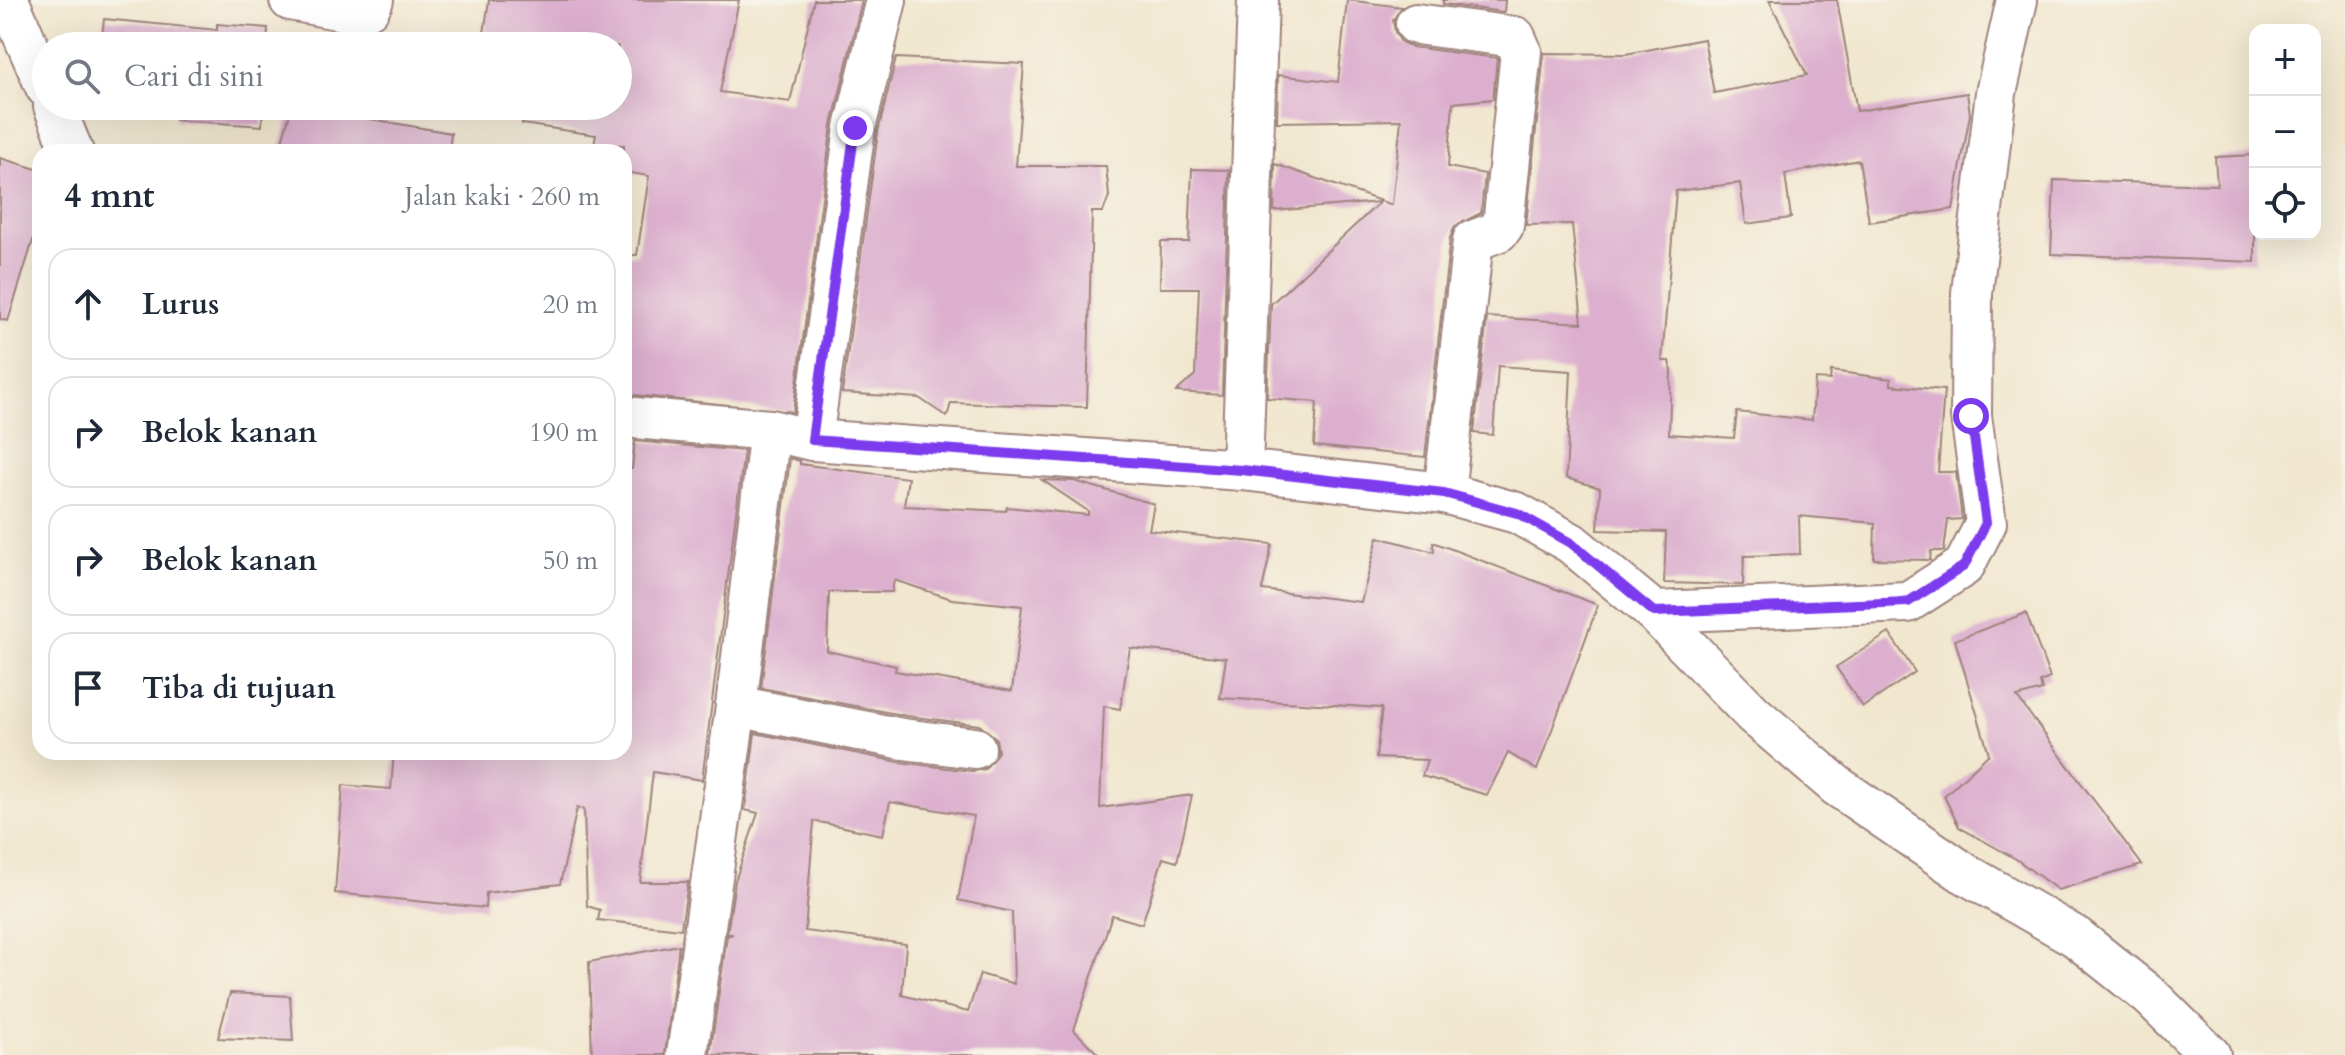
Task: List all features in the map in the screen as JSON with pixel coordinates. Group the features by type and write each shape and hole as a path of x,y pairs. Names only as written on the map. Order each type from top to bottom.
{"street":[{"path":"290,0 353,12 369,8 373,0"},
{"path":"812,440 855,128 886,0"},
{"path":"1242,470 1258,0"},
{"path":"1654,612 1908,602 1964,566 1986,523 1971,416 1972,293 1996,93 2017,0"},
{"path":"13,1 32,51"},
{"path":"1416,24 1515,37 1521,51 1503,226 1499,231 1473,241 1444,493"},
{"path":"60,120 70,144"},
{"path":"632,418 770,430 812,440 1242,470 1444,493 1517,513 1571,543 1654,612 1753,714 1837,786 1964,873 2076,937 2151,997 2210,1055"},
{"path":"687,1055 736,706 770,430"},
{"path":"736,706 903,739 975,748"}],"building":[{"path":"489,0 739,0 720,92 790,102 814,0 862,0 832,125 793,412 632,395 632,255 637,255 649,176 632,173 632,144 594,144 596,135 522,124 522,120 632,120 632,32 484,32"},
{"path":"1347,0 1402,7 1393,20 1395,32 1401,42 1412,47 1497,58 1493,99 1453,103 1448,167 1485,174 1481,213 1455,226 1450,238 1425,457 1314,446 1317,402 1267,398 1271,304 1380,202 1274,211 1275,164 1392,205 1401,120 1277,122 1278,75 1338,82"},
{"path":"1443,0 1505,0 1504,12 1443,4"},
{"path":"1769,0 1837,0 1857,111 1967,93 1970,114 1953,209 1869,222 1859,160 1785,174 1791,218 1746,224 1740,183 1676,191 1662,361 1669,361 1671,371 1669,434 1734,438 1737,412 1812,420 1815,379 1830,380 1831,371 1891,379 1891,385 1944,390 1938,472 1956,472 1962,519 1948,520 1944,551 1931,551 1930,560 1874,559 1875,523 1799,516 1800,554 1744,556 1743,585 1664,583 1666,532 1598,530 1600,488 1566,478 1571,371 1498,366 1493,435 1474,433 1487,317 1582,323 1572,224 1526,225 1544,53 1626,54 1704,39 1714,93 1807,75"},
{"path":"104,19 217,30 217,24 268,28 268,32 103,32"},
{"path":"896,58 1024,64 1016,166 1106,166 1109,196 1103,212 1092,212 1087,407 951,403 947,417 919,398 842,393 878,132"},
{"path":"175,120 262,120 262,126"},
{"path":"288,120 376,120 451,133 450,144 281,144"},
{"path":"2249,155 2249,240 2255,240 2255,262 2051,254 2054,180 2217,185 2215,157"},
{"path":"0,158 32,168 32,244 8,321 0,319"},
{"path":"1192,169 1229,170 1222,395 1176,392 1195,375 1199,288 1160,288 1161,242 1189,242"},
{"path":"635,441 744,451 702,780 653,772 640,882 688,882 681,929 598,920 600,910 587,906 584,809 577,808 560,884 486,893 485,908 335,893 343,785 391,789 393,760 632,760 632,469"},
{"path":"790,458 800,461 800,464 908,478 904,506 1006,511 1007,507 1088,515 1088,511 1042,480 1074,481 1154,504 1149,530 1272,544 1262,590 1361,602 1378,537 1434,552 1433,542 1598,605 1537,770 1508,753 1487,795 1422,776 1427,760 1376,758 1382,708 1220,698 1226,658 1130,648 1120,709 1104,706 1100,808 1192,795 1177,862 1163,858 1142,924 1112,915 1074,1030 1099,1055 710,1055 727,936 733,934 727,934 735,881 758,813 745,810 755,733 899,762 972,771 985,769 998,752 996,738 979,725 907,716 761,688","holes":["894,580 952,599 1022,606 1012,691 895,671 896,666 827,651 829,592 892,592","890,802 974,816 958,900 1012,912 1014,984 980,974 968,1012 902,995 906,944 805,931 814,821 883,835"]},
{"path":"2026,613 2050,678 2040,682 2042,690 2017,697 2142,865 2058,890 2016,859 1959,827 1944,796 1989,754 1955,640"},
{"path":"1889,633 1915,672 1863,707 1836,667"},
{"path":"679,945 665,1055 592,1055 589,962"},
{"path":"230,993 290,996 293,1041 218,1038"}],"route":[{"path":"855,128 845,222 812,440 1242,470 1444,493 1517,513 1571,543 1654,612 1908,602 1964,566 1986,523 1971,416"}]}
